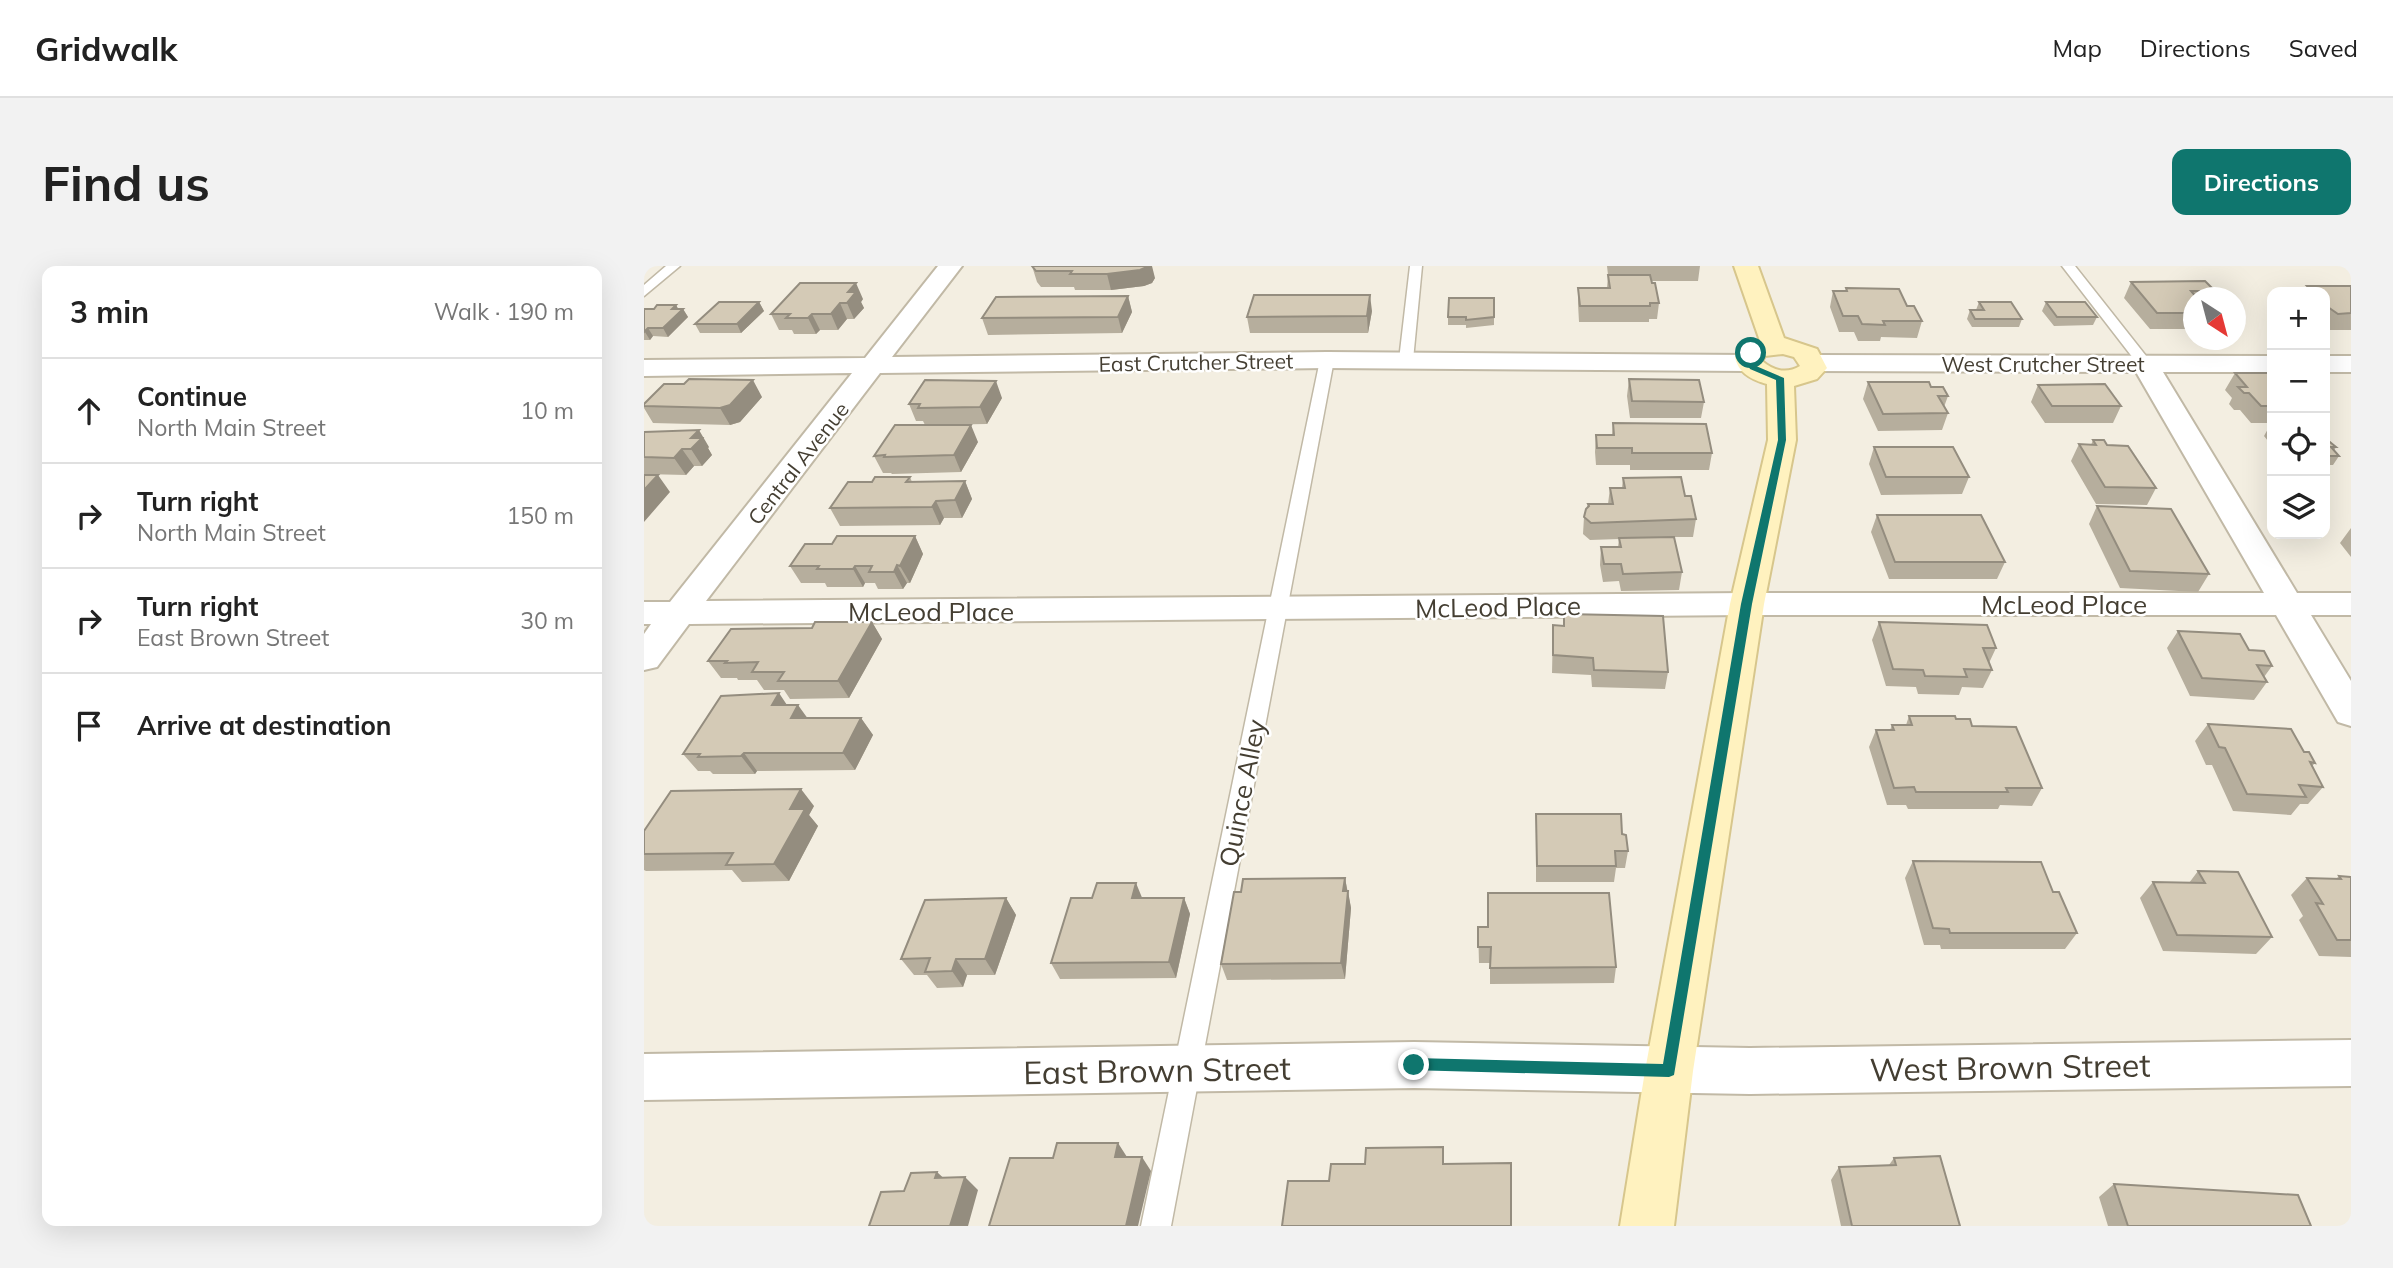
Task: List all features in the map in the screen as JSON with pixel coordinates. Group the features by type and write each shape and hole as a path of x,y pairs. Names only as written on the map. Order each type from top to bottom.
{"street":[{"name":"Central Avenue","path":"644,659 950,266"},
{"path":"1647,1226 1669,1071 1746,604 1782,440 1779,362 1746,266"},
{"name":"East Crutcher Street","path":"644,368 1326,360 1779,362"},
{"name":"West Crutcher Street","path":"1779,362 2267,364"},
{"path":"2145,364 2351,712"},
{"path":"2330,364 2351,364"},
{"name":"McLeod Place","path":"644,613 1279,610 1746,604 2351,604"},
{"name":"West Brown Street","path":"1669,1071 2351,1063"},
{"name":"East Brown Street","path":"644,1077 1414,1065 1669,1071"}],"lane":[{"path":"644,292 674,266"},
{"path":"1406,360 1416,266"},
{"path":"2068,266 2145,364"},
{"name":"Quince Alley","path":"1156,1226 1326,360"}],"building":[{"path":"1032,266 1149,266 1140,270 1107,274 1070,274 1072,271 1036,271"},
{"path":"1608,275 1650,275 1652,283 1655,283 1659,303 1650,303 1650,306 1580,306 1578,288 1610,288"},
{"path":"2205,281 2211,287 2183,287 2183,313 2157,313 2131,282"},
{"path":"800,283 856,283 848,292 856,292 847,303 840,303 831,314 786,318 790,314 771,314"},
{"path":"2351,286 2351,313 2338,314 2330,308 2330,287 2308,287"},
{"path":"1846,288 1899,289 1907,306 1914,306 1922,321 1883,321 1885,325 1862,324 1858,316 1843,316 1833,291 1847,291"},
{"path":"1254,295 1370,295 1367,316 1247,317"},
{"path":"1128,296 1118,317 982,318 996,297"},
{"path":"1449,298 1494,298 1494,317 1466,320 1466,317 1448,317"},
{"path":"719,302 759,302 737,324 695,324"},
{"path":"1979,302 2011,302 2022,319 1975,319 1970,310 1984,310"},
{"path":"2046,302 2085,302 2097,317 2057,317"},
{"path":"657,305 676,305 672,309 683,309 663,328 648,328 644,332 644,309 654,309"},
{"path":"2235,373 2267,373 2267,406 2261,406 2249,393 2244,393 2238,387 2247,387"},
{"path":"689,379 753,380 730,405 720,408 644,406 664,384 684,384"},
{"path":"1629,379 1699,380 1704,402 1632,401"},
{"path":"925,380 996,381 980,407 918,408 920,404 909,404"},
{"path":"1868,382 1929,382 1931,387 1943,387 1948,396 1938,396 1948,413 1883,414"},
{"path":"2105,384 2121,406 2052,406 2038,385"},
{"path":"1613,423 1706,424 1712,453 1632,453 1632,448 1597,448 1596,435 1614,435"},
{"path":"895,425 971,425 954,455 874,456"},
{"path":"699,430 691,438 702,438 691,449 682,449 674,458 644,457 644,432"},
{"path":"2093,440 2104,440 2107,445 2128,446 2156,488 2105,487 2079,444 2096,445"},
{"path":"2330,442 2336,447 2331,447 2339,456 2330,456"},
{"path":"1874,447 1953,447 1969,477 1886,477"},
{"path":"644,475 658,475 644,490"},
{"path":"875,477 910,477 906,482 965,481 955,500 936,501 932,507 830,508 848,482 872,482"},
{"path":"1681,477 1685,496 1691,496 1696,519 1591,523 1584,517 1588,504 1613,504 1610,488 1625,488 1623,478"},
{"path":"2097,506 2171,509 2209,574 2130,571"},
{"path":"1877,515 1981,515 2005,562 1895,562"},
{"path":"837,536 915,536 900,566 897,565 894,572 869,572 872,566 817,569 819,566 790,566 805,544 832,544"},
{"path":"1674,537 1682,572 1623,574 1621,564 1604,564 1601,547 1621,547 1619,538"},
{"path":"1564,614 1663,616 1668,672 1594,670 1593,658 1553,655 1553,625 1564,626"},
{"path":"815,622 872,622 838,681 778,681 784,672 752,672 758,662 708,661 731,629 812,628"},
{"path":"1879,622 1987,625 1996,648 1983,648 1992,670 1964,669 1967,677 1925,676 1923,670 1893,669"},
{"path":"2178,631 2240,634 2249,650 2264,651 2272,666 2257,665 2267,682 2202,678"},
{"path":"779,693 772,705 798,705 791,718 861,718 843,753 744,753 741,756 698,757 700,754 683,754 721,696"},
{"path":"1909,716 1955,716 1956,719 1970,719 1972,726 2016,727 2042,788 2006,788 2008,792 1916,792 1914,787 1894,788 1876,730 1894,730 1892,725 1912,725"},
{"path":"2208,724 2291,729 2304,752 2309,752 2315,763 2310,762 2323,787 2299,785 2306,797 2247,794 2225,748 2219,747"},
{"path":"801,789 790,809 805,809 774,864 726,865 733,853 644,854 644,831 671,791"},
{"path":"1536,814 1621,814 1622,834 1626,835 1628,851 1615,851 1616,866 1537,866"},
{"path":"1913,861 2041,862 2053,892 2059,892 2077,933 1950,933 1949,929 1933,928"},
{"path":"2198,871 2238,872 2272,937 2177,935 2153,882 2205,883"},
{"path":"2339,876 2351,877 2351,940 2337,940 2316,903 2323,904 2307,878 2341,879"},
{"path":"1345,878 1343,891 1348,891 1341,963 1221,964 1234,892 1241,892 1243,879"},
{"path":"1097,883 1136,883 1132,898 1184,898 1169,962 1051,963 1071,898 1092,898"},
{"path":"1488,893 1609,893 1616,967 1490,968 1491,947 1478,947 1478,927 1488,927"},
{"path":"1006,898 985,959 956,959 952,971 925,972 930,958 901,959 925,900"},
{"path":"1057,1143 1118,1143 1115,1157 1142,1157 1126,1226 989,1226 1010,1158 1053,1158"},
{"path":"1443,1147 1443,1164 1511,1163 1511,1226 1282,1226 1288,1181 1329,1181 1331,1164 1365,1164 1366,1148"},
{"path":"1940,1156 1960,1226 1852,1226 1839,1167 1896,1165 1894,1158"},
{"path":"937,1172 935,1178 965,1177 950,1226 869,1226 881,1192 904,1191 911,1173"},
{"path":"2114,1184 2298,1195 2311,1226 2128,1226"}],"route":[{"path":"1414,1065 1669,1071 1746,604 1782,440 1780,378 1753,368 1748,358 1751,353"}]}
